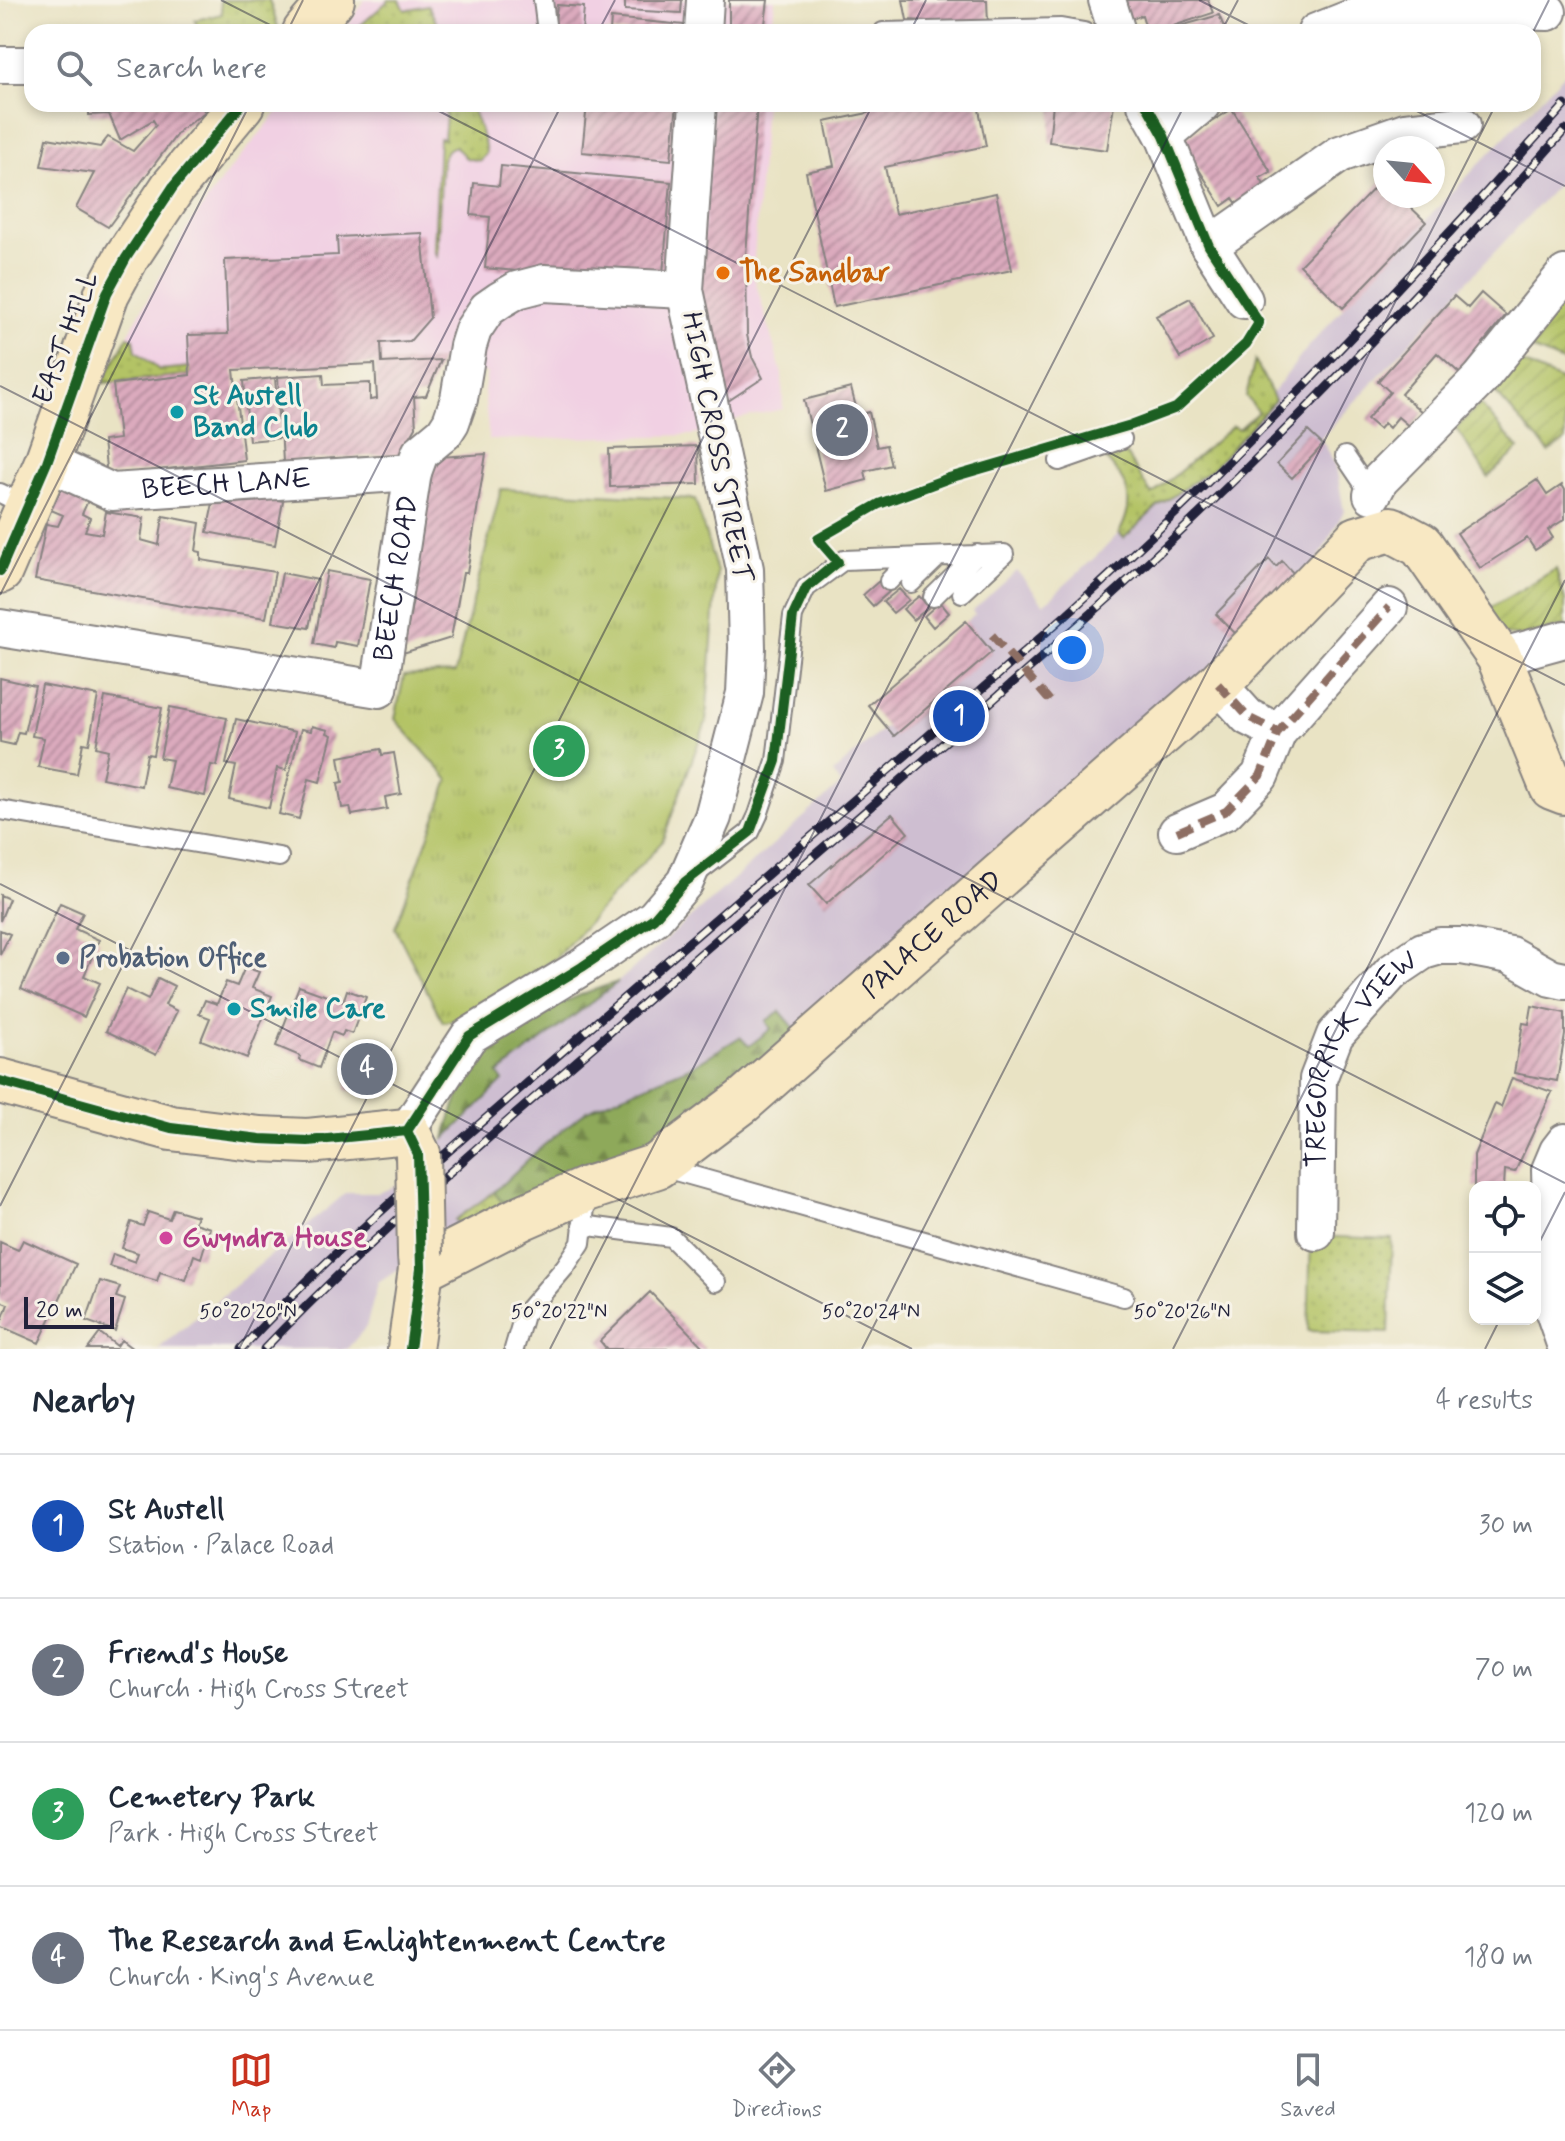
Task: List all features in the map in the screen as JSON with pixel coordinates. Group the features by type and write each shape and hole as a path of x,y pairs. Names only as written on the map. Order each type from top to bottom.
{"street":[{"path":"312,24 332,0"},
{"path":"704,24 705,0"},
{"path":"1107,0 1114,24"},
{"path":"1336,24 1359,15 1404,9 1548,12"},
{"path":"0,65 24,65"},
{"name":"EAST HILL","path":"0,571 15,500 47,462 107,293 173,187 235,112"},
{"name":"HIGH CROSS STREET","path":"413,1142 469,1036 582,967 654,918 685,882 713,817 745,693 747,648 745,569 685,290 697,112"},
{"path":"1150,112 1164,136 1209,246 1244,300"},
{"path":"1164,136 1192,112"},
{"path":"1209,246 1340,154 1405,131 1462,125"},
{"path":"1565,274 1480,379 1380,480 1382,512 1421,545 1499,657 1552,787 1565,792"},
{"name":"BEECH ROAD","path":"0,628 379,689 413,472 420,453 444,433 451,422 459,399 473,330 487,309 517,290 544,283 685,290"},
{"name":"BEECH LANE","path":"47,462 112,492 413,472"},
{"name":"PALACE ROAD","path":"421,1262 523,1217 585,1207 657,1166 751,1093 1218,684 1382,512"},
{"path":"1177,832 1226,811 1260,776 1278,732 1389,607"},
{"path":"1499,657 1565,639"},
{"path":"1218,684 1248,717 1278,732"},
{"name":"TREGORRICK VIEW","path":"1316,1232 1318,1079 1335,1035 1392,972 1423,951 1440,946 1462,946 1510,955 1551,978 1565,981"},
{"path":"0,1081 171,1128 260,1139 413,1142 421,1262 410,1349"},
{"path":"1562,1345 1554,1312 1550,1170 1565,1142"}],"lane":[{"path":"543,0 546,24"},
{"path":"1059,461 1122,439"},
{"path":"1345,456 1382,512"},
{"path":"933,597 977,554"},
{"path":"685,882 750,832 758,815 776,761 793,616 806,588 838,562 1004,554 962,593"},
{"path":"911,583 938,557"},
{"path":"867,573 884,558"},
{"path":"889,581 911,558"},
{"path":"0,810 279,857"},
{"path":"657,1166 1124,1297"},
{"path":"514,1349 524,1315 581,1243 585,1207 671,1237 716,1282"}],"shaded area":[{"path":"364,0 775,0 773,24 349,24"},
{"path":"1565,73 1565,185 1559,183 1321,438 1336,466 1344,511 1315,565 1259,630 797,1031 378,1283 366,1327 347,1349 158,1349 346,1193 378,1193 404,1183 455,1128 499,1065 618,982 841,784 833,773 884,728 894,735 992,652 966,621 975,615 972,611 1017,571 1044,604 1119,533 1124,538 1157,507 1212,469 1275,400 1271,395 1343,308 1437,208 1445,208 1445,200 1528,112 1541,112 1541,98"},
{"path":"764,112 753,273 782,374 783,409 741,418 692,435 489,440 484,390 487,373 441,360 190,375 189,367 159,370 111,365 186,231 223,178 276,114"}],"green space":[{"path":"220,0 269,0 277,24 196,24 195,20 222,14"},
{"path":"389,0 400,0 405,10 428,5 437,24 362,24"},
{"path":"445,112 473,112 486,154 479,161 466,158 455,146 447,150 442,159 437,256 434,251 439,138 444,139"},
{"path":"1565,293 1565,363 1529,348"},
{"path":"128,336 134,339 136,351 159,370 190,367 190,375 102,383"},
{"path":"1513,359 1565,382 1565,441 1549,452 1490,387"},
{"path":"1255,360 1275,400 1212,469 1157,507 1124,538 1119,533 1128,509 1126,489 1116,471 1099,452 1120,445 1152,495 1233,426 1239,429 1258,412 1246,396"},
{"path":"1480,404 1519,449 1488,477 1456,428"},
{"path":"501,489 695,499 717,572 706,722 662,842 556,958 461,1018 443,1022 395,928 449,780 395,719 404,676 455,673"},
{"path":"1556,569 1565,601 1565,626 1523,636 1502,635 1488,609"},
{"path":"618,982 498,1074 503,1081 445,1139 456,1103 467,1081 480,1060 500,1040 549,1009"},
{"path":"780,1011 797,1031 654,1145 505,1204 494,1192 538,1150 587,1110 692,1066 740,1037 749,1046 771,1029 766,1021"},
{"path":"494,1192 505,1204 460,1226 455,1220"},
{"path":"1311,1236 1392,1239 1389,1333 1308,1331"}],"building":[{"path":"625,0 682,0 681,13 625,10"},
{"path":"729,0 768,0 765,24 729,24"},
{"path":"903,0 987,0 988,24 907,20"},
{"path":"1117,0 1208,0 1213,13 1179,24 1145,24 1142,15 1125,21"},
{"path":"557,5 584,7 583,24 555,24"},
{"path":"1219,15 1223,24 1188,24"},
{"path":"611,18 674,24 611,24"},
{"path":"89,112 205,112 180,130 108,227 76,208 94,173 41,166 47,138 100,147 108,137 133,151 156,125 153,120 120,140 109,114 89,115"},
{"path":"586,112 676,112 671,160 582,152"},
{"path":"713,112 756,112 746,255 747,335 752,357 763,378 722,405 700,291"},
{"path":"980,112 986,146 885,167 895,214 996,193 1012,270 834,307 806,172 834,166 825,122 868,113"},
{"path":"1052,112 1113,112 1107,150 1049,142"},
{"path":"1227,112 1234,112 1271,172 1260,178 1269,193 1241,210 1233,198 1222,206 1181,141"},
{"path":"501,166 671,182 662,285 485,268 490,217 471,215 474,183 499,186"},
{"path":"1373,189 1373,208 1411,208 1426,222 1343,308 1300,265"},
{"path":"422,233 430,318 410,341 381,343 382,363 441,360 426,396 414,397 416,427 400,454 283,462 278,377 323,374 324,385 370,383 370,400 377,399 375,364 234,370 244,460 107,476 103,441 119,439 113,384 190,375 188,335 228,334 225,260 338,255 337,237"},
{"path":"1481,293 1506,315 1483,343 1492,350 1466,379 1437,353 1401,394 1423,413 1411,428 1398,417 1389,428 1384,423 1379,429 1367,419 1390,392 1378,381 1454,296 1468,308"},
{"path":"1190,298 1213,339 1180,358 1156,316"},
{"path":"275,378 280,438 249,441 244,381"},
{"path":"851,388 858,415 869,412 877,447 886,445 891,465 865,471 867,480 826,491 804,400"},
{"path":"1308,431 1323,445 1292,478 1277,464"},
{"path":"698,446 699,484 610,487 609,449"},
{"path":"486,454 467,573 463,573 451,638 403,653 413,599 401,590 424,458"},
{"path":"1537,480 1547,495 1562,485 1565,490 1565,519 1548,530 1553,538 1535,550 1527,538 1480,568 1457,533"},
{"path":"63,484 94,487 82,514 90,518 85,531 102,534 106,512 144,518 141,540 159,545 163,516 200,523 196,551 201,552 201,560 275,572 266,618 35,580 46,524 58,526 63,515 51,510"},
{"path":"216,489 283,501 275,545 207,532"},
{"path":"1269,559 1276,567 1282,561 1296,576 1238,636 1216,614"},
{"path":"327,571 370,579 358,646 335,642 334,648 314,644"},
{"path":"282,573 318,580 309,628 273,622"},
{"path":"879,581 889,592 873,606 863,595"},
{"path":"899,589 909,600 893,613 883,602"},
{"path":"919,596 929,607 913,620 903,609"},
{"path":"940,602 949,613 933,627 924,616"},
{"path":"966,621 992,652 894,736 868,705"},
{"path":"0,678 35,686 24,733 18,732 14,745 0,742"},
{"path":"42,685 98,696 89,744 83,743 77,774 38,767 44,738 32,736"},
{"path":"105,697 162,708 153,755 147,754 141,786 102,778 108,750 96,747"},
{"path":"170,707 227,718 217,766 211,765 205,796 166,788 172,760 160,758"},
{"path":"236,719 295,732 286,770 277,768 269,808 229,799 236,766 226,764"},
{"path":"312,726 328,730 327,733 332,735 320,782 309,779 299,819 279,814 301,729 311,731"},
{"path":"381,749 382,755 394,753 401,794 385,797 387,809 352,815 350,807 342,808 338,783 343,782 339,757"},
{"path":"892,814 908,833 826,904 809,885"},
{"path":"0,895 9,899 0,921"},
{"name":"Probation Office","path":"60,903 83,913 75,929 99,940 84,976 100,983 84,1017 21,989"},
{"path":"0,930 10,934 0,955"},
{"name":"Smile Care","path":"245,967 259,972 252,988 272,996 247,1058 201,1040 210,1018 199,1014 205,1000 217,1004 226,982 237,986"},
{"path":"158,978 174,986 165,1005 177,1011 156,1055 106,1031 126,989 148,1000"},
{"path":"299,986 343,1002 347,990 366,997 352,1034 344,1031 342,1036 332,1032 319,1068 276,1046"},
{"path":"1532,1006 1565,1013 1565,1035 1557,1081 1514,1073 1523,1023 1529,1024"},
{"path":"350,1054 388,1058 385,1081 364,1079 363,1092 346,1090"},
{"path":"1512,1078 1552,1092 1515,1172 1505,1170 1504,1181 1474,1181 1474,1155 1495,1104 1501,1107"},
{"name":"Gwyndra House","path":"173,1209 197,1216 194,1223 210,1228 201,1258 194,1255 186,1280 160,1272 157,1281 109,1266 113,1254 135,1262 138,1253 122,1248 131,1222 143,1226 148,1212 169,1219"},
{"path":"23,1240 76,1264 39,1343 0,1326 8,1304 0,1301 0,1242 18,1250"},
{"path":"100,1281 120,1287 116,1297 125,1300 115,1331 86,1321"},
{"path":"650,1292 705,1349 605,1349 600,1341"},
{"path":"100,1333 117,1346 121,1340 133,1349 88,1349"}],"railway":[{"path":"241,1349 319,1269 401,1193 1133,554 1323,366 1565,105"},
{"path":"264,1349 389,1227 476,1149 1140,570 1328,386 1448,260 1565,130"}],"marked path":[{"path":"1177,832 1226,811 1260,776 1278,732 1389,607"},
{"path":"992,635 1047,698 1054,692"},
{"path":"1218,684 1248,717 1278,732"}],"cycle path":[{"path":"0,571 47,462 107,293 173,187 235,112"},
{"path":"407,1131 469,1036 582,967 654,918 685,882 750,832 776,761 793,616 806,588 838,562 818,539 879,504 949,478 1131,425 1176,408 1246,344 1259,323 1209,246 1164,136 1150,112"},
{"path":"0,1081 171,1128 260,1139 308,1141 407,1131"},
{"path":"407,1131 418,1154 421,1269 410,1349"}],"place":[{"name":"The Sandbar","path":"723,273"},
{"name":"St Austell Band Club","path":"177,412"},
{"name":"Friend's House","path":"842,430"},
{"name":"St Austell","path":"959,716"},
{"name":"Cemetery Park","path":"559,751"},
{"name":"Probation Office","path":"63,958"},
{"name":"Smile Care","path":"234,1009"},
{"name":"The Research and Enlightenment Centre","path":"367,1069"},
{"name":"Gwyndra House","path":"166,1238"}]}
